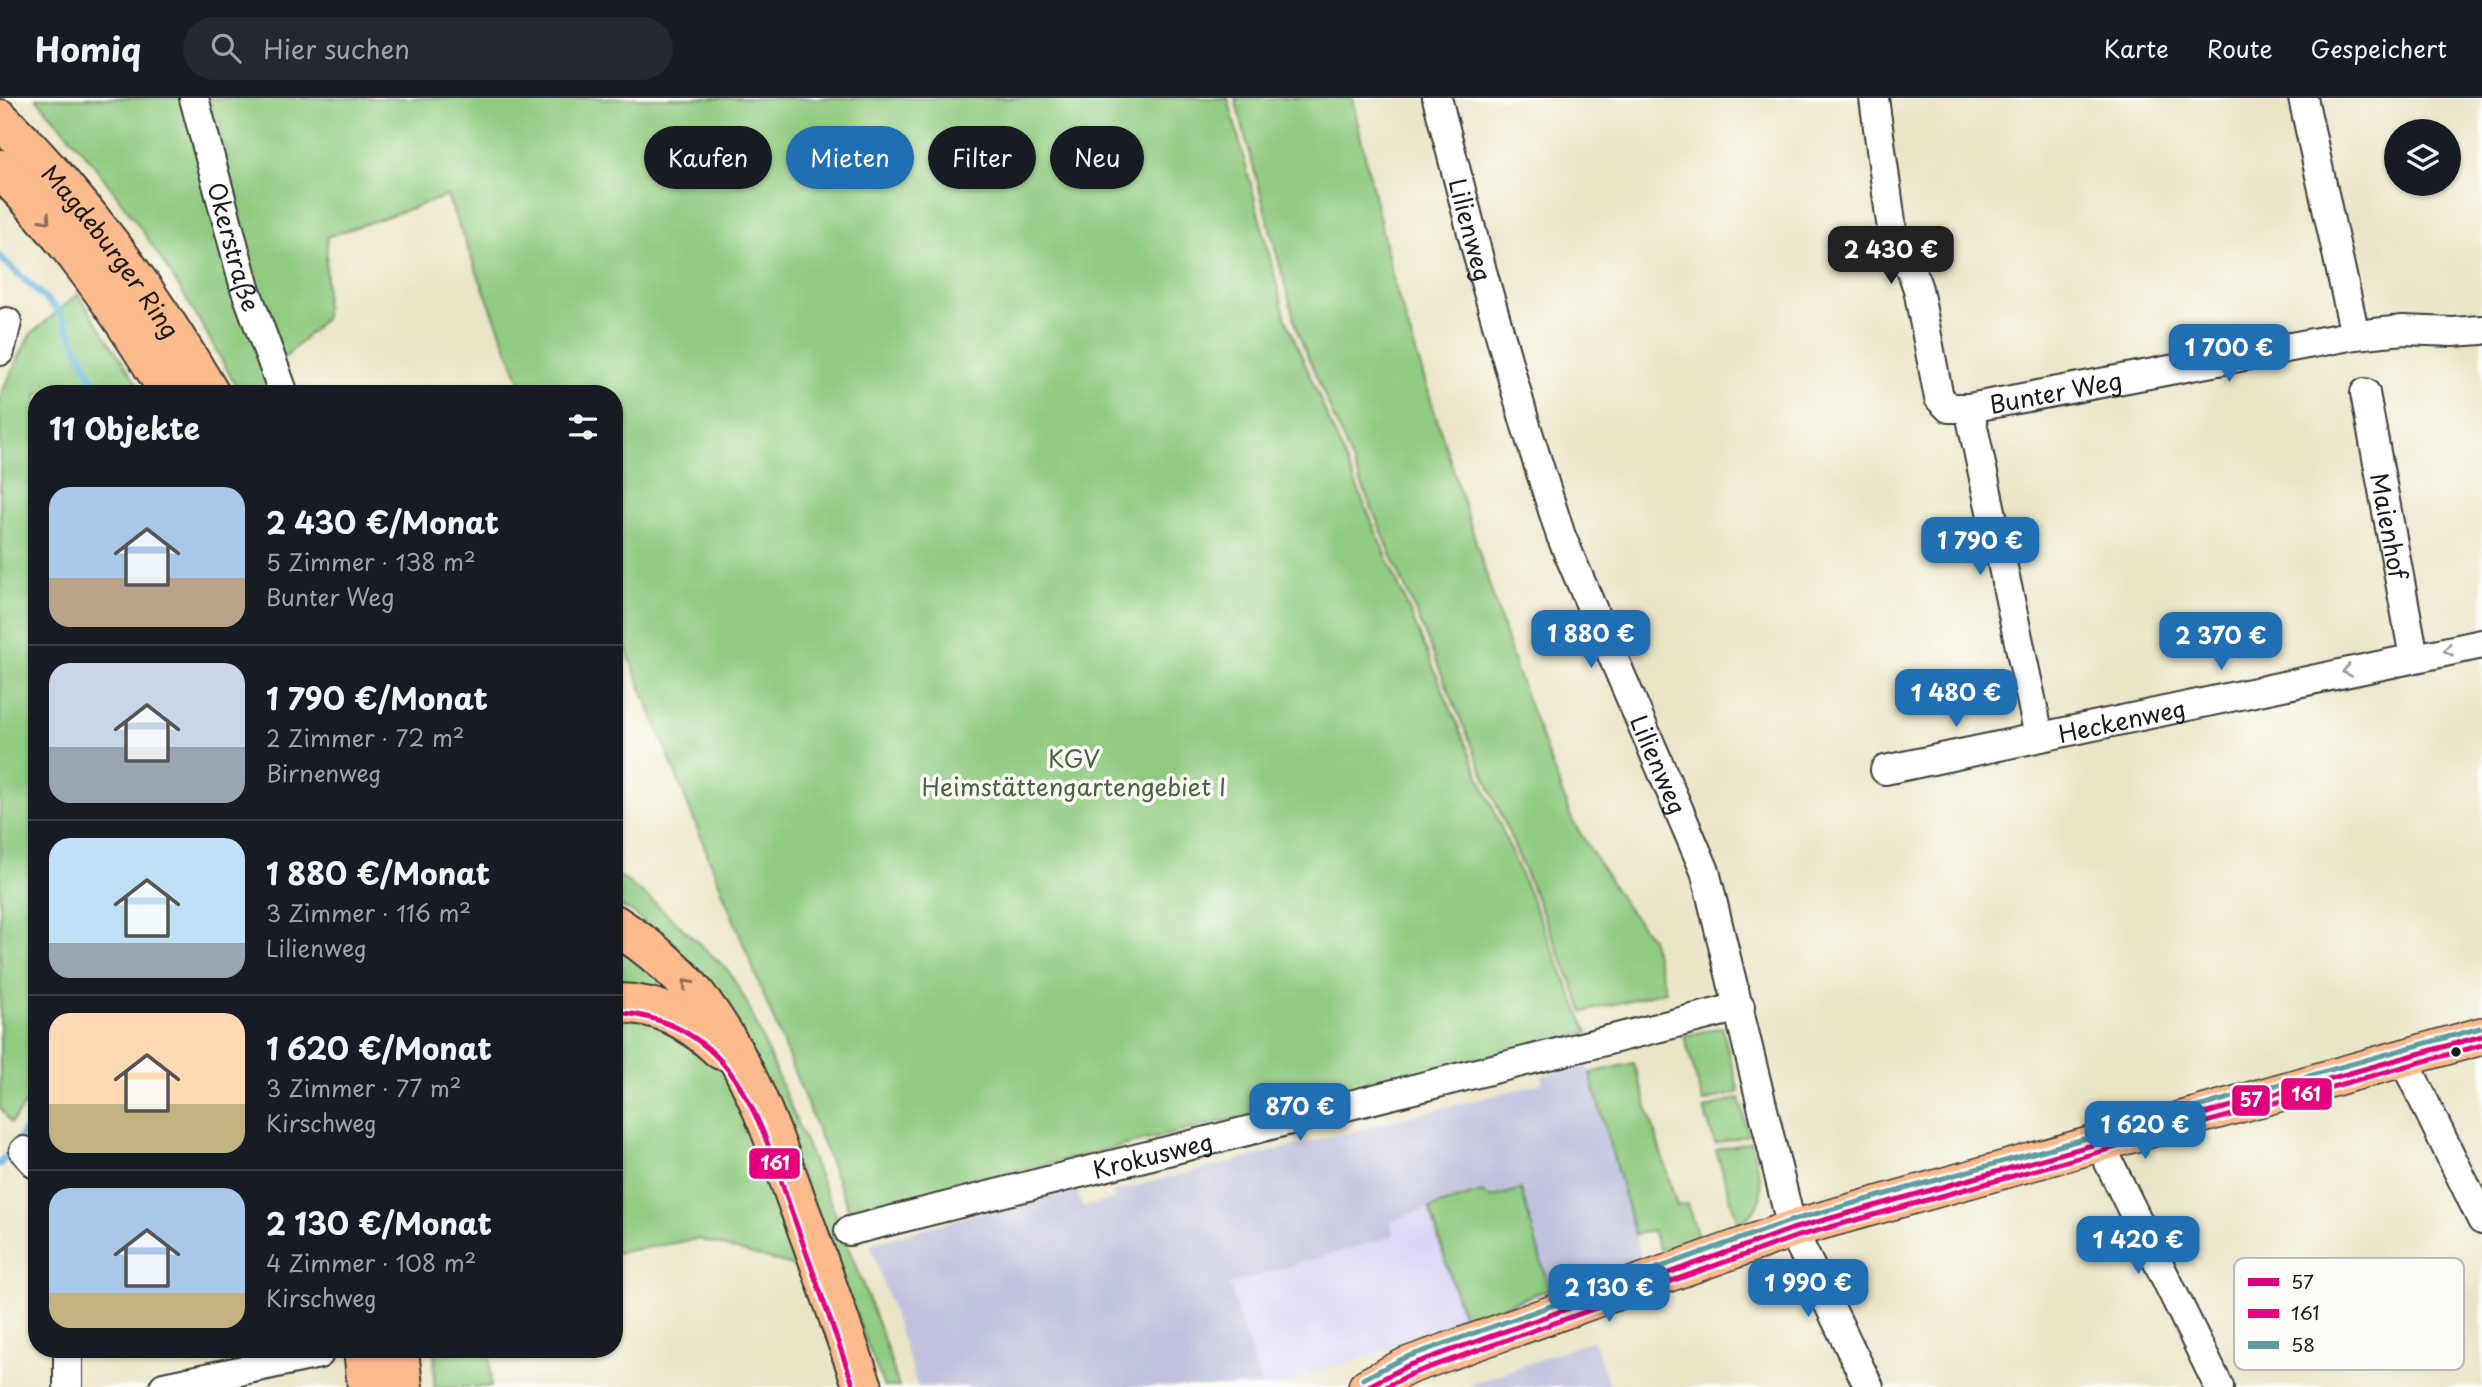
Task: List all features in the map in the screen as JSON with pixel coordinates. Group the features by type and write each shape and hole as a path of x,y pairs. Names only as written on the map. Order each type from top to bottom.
{"highway":[{"name":"Magdeburger Ring","path":"0,120 43,162 78,202 155,302 205,385"},
{"name":"Magdeburger Ring","path":"0,169 57,231 85,267 164,385"},
{"path":"155,302 194,339 223,385"},
{"path":"623,931 654,953 691,988 721,1030 749,1083 779,1151 863,1387"},
{"path":"623,1004 656,1009 688,1022 722,1050 749,1083"},
{"path":"364,1358 367,1387"},
{"path":"401,1358 403,1387"},
{"path":"422,1387 423,1358"}],"main road":[{"path":"1367,1387 1407,1366 1792,1229 2482,1036"}],"street":[{"name":"Okerstraße","path":"194,98 245,288 281,385"},
{"name":"Lilienweg","path":"1437,98 1482,271 1543,482 1582,589 1701,862 1740,1007 1792,1229 1869,1387"},
{"name":"Bunter Weg","path":"1874,98 1893,237 1897,251 1911,269 1918,289 1939,398 1950,408 1969,408 2355,335 2403,330 2482,330"},
{"path":"2303,98 2355,335"},
{"path":"0,351 7,322"},
{"name":"Maienhof","path":"2365,393 2414,657"},
{"path":"1969,408 2039,736"},
{"name":"Heckenweg","path":"1885,770 2482,644"},
{"name":"Krokusweg","path":"849,1231 1740,1007"},
{"path":"2403,1058 2482,1220"},
{"path":"2100,1144 2219,1387"},
{"path":"68,1358 68,1387"},
{"path":"164,1387 300,1358"}],"shaded area":[{"path":"1587,1064 1641,1258 1462,1324 1427,1209 1391,1221 1394,1236 1229,1284 1262,1387 918,1387 870,1244 1076,1186 1082,1207 1092,1205 1114,1199 1112,1192 1543,1083 1541,1076"},
{"path":"1427,1209 1462,1324 1276,1387 1262,1387 1229,1284 1394,1236 1390,1221"},
{"path":"1593,1340 1610,1387 1465,1387"}],"green space":[{"name":"KGV Heimstättengartengebiet I","path":"36,98 1228,98 1286,319 1588,1033 850,1212 623,642 623,385 521,385 447,196 327,237 325,318 287,356 260,365 268,385 235,385 192,308 119,198"},
{"path":"1235,98 1352,98 1394,283 1516,669 1572,820 1623,902 1651,938 1666,991 1584,1012 1298,333"},
{"path":"78,294 138,385 28,385 28,1100 11,1123 0,1108 0,396 30,335"},
{"path":"623,879 656,904 728,970 749,1007 841,1228 899,1387 884,1387 800,1172 669,947 636,915 623,907"},
{"path":"623,948 689,1003 623,992"},
{"path":"623,1017 648,1020 719,1067 729,1080 783,1209 800,1268 698,1239 623,1252"},
{"path":"1722,1027 1739,1092 1703,1102 1684,1036"},
{"path":"1634,1063 1677,1206 1687,1204 1698,1236 1660,1250 1652,1230 1635,1235 1590,1073"},
{"path":"1740,1098 1748,1135 1715,1144 1704,1109"},
{"path":"1751,1142 1760,1178 1760,1197 1757,1207 1738,1224 1716,1150"},
{"path":"1521,1189 1549,1289 1464,1320 1430,1208 1482,1192 1491,1198"},
{"path":"435,1358 489,1358 491,1387 434,1387"}],"waterway":[{"path":"0,257 60,312 96,385"},
{"path":"0,1164 28,1127"}],"transit line":[{"name":"161","path":"623,1014 656,1020 690,1035 717,1056 738,1083 769,1148 854,1387"},
{"name":"58","path":"1363,1379 1404,1358 1790,1221 2480,1028"},
{"name":"57","path":"1367,1387 1407,1366 1792,1229 2482,1036"},
{"name":"161","path":"1386,1387 1411,1374 1795,1237 2482,1045"}]}
